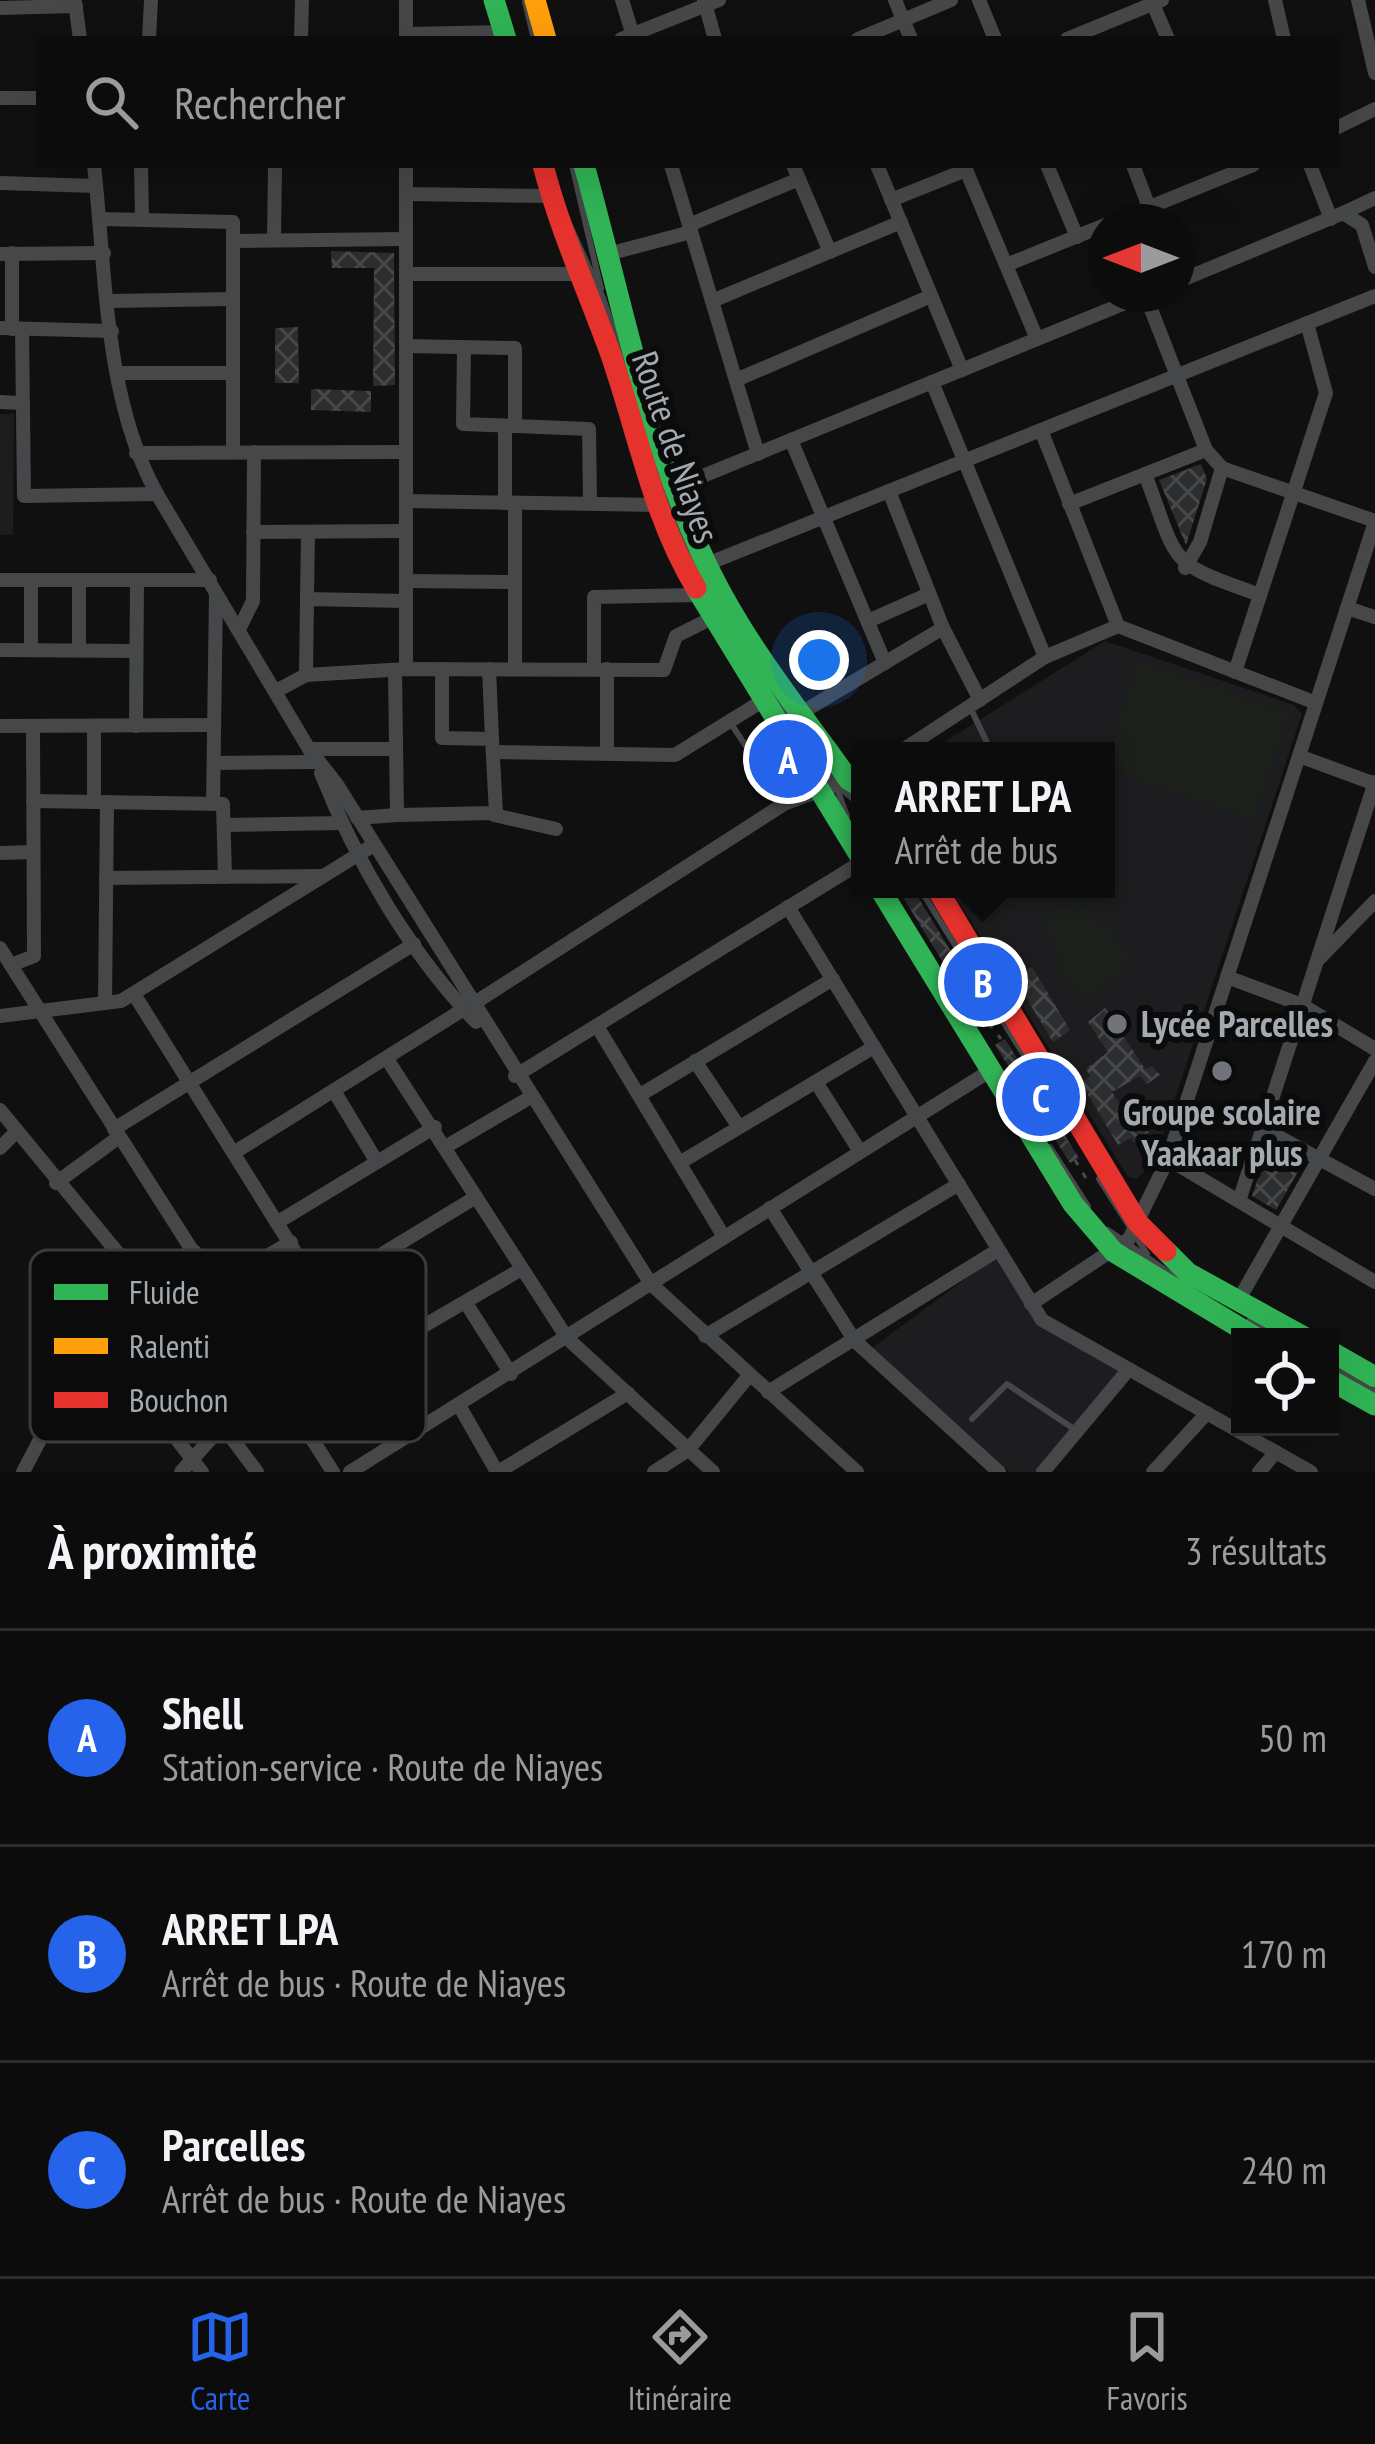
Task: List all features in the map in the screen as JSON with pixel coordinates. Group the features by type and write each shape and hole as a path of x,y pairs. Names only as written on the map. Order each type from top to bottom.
{"main road":[{"path":"498,0 507,36"},
{"path":"535,0 545,36"},
{"name":"Route de Niayes","path":"547,168 550,196 673,550 764,700 845,783"},
{"name":"Route de Niayes","path":"585,168 676,488 707,563 845,783 851,814"},
{"path":"890,898 1073,1204 1288,1328"},
{"path":"942,898 1127,1238 1243,1328"},
{"path":"1339,1357 1375,1376"},
{"path":"1339,1385 1375,1405"}],"street":[{"path":"149,36 152,0"},
{"path":"302,0 302,36"},
{"path":"406,0 406,36"},
{"path":"622,0 629,36"},
{"path":"895,0 910,36"},
{"path":"865,36 951,0"},
{"path":"979,0 994,36"},
{"path":"1108,0 1115,20"},
{"path":"1275,0 1279,36"},
{"path":"1358,0 1369,21 1375,73"},
{"path":"631,36 709,2 715,36"},
{"path":"1079,36 1158,2 1167,36"},
{"path":"0,8 76,3 80,36"},
{"path":"0,98 36,98"},
{"path":"1339,127 1375,109"},
{"path":"94,168 118,373 136,453 350,820 414,944 491,1037 651,1284 856,1472"},
{"path":"141,168 142,219"},
{"path":"274,241 275,168"},
{"path":"397,815 396,749 406,601 406,168"},
{"path":"672,168 758,454"},
{"path":"878,168 962,370"},
{"path":"892,200 963,168"},
{"path":"965,168 1037,339"},
{"path":"1048,168 1077,237"},
{"path":"1134,168 1148,204"},
{"path":"1312,168 1337,216 1362,225 1375,267"},
{"path":"1155,204 1224,171"},
{"path":"608,254 690,228 796,172 830,252"},
{"path":"0,183 96,186"},
{"path":"406,194 550,196"},
{"path":"1195,275 1375,198"},
{"path":"100,219 232,220 232,452"},
{"path":"712,301 901,222"},
{"path":"1006,265 1087,233"},
{"path":"232,241 406,239"},
{"path":"104,254 6,254 27,499 157,494"},
{"path":"406,274 579,274"},
{"path":"736,380 931,296"},
{"path":"707,563 1375,296"},
{"path":"109,301 232,298"},
{"path":"676,488 1102,312"},
{"path":"1031,1304 1127,1238 1168,1159 1375,521 1222,468 1206,450 1153,312"},
{"path":"1235,672 1327,388 1306,323"},
{"path":"11,329 112,331"},
{"path":"406,346 514,348 510,503 515,669"},
{"path":"464,347 463,424 589,429 590,502"},
{"path":"118,373 232,373"},
{"path":"932,382 1045,657"},
{"path":"0,402 22,403"},
{"path":"1041,430 1118,626"},
{"path":"791,440 885,663"},
{"path":"1069,504 1206,450"},
{"path":"239,629 253,601 254,452"},
{"path":"136,453 406,452"},
{"path":"1185,568 1200,542 1222,468"},
{"path":"1145,474 1174,554 1185,568 1260,595"},
{"path":"889,491 975,704"},
{"path":"406,501 658,505"},
{"path":"253,532 406,531"},
{"path":"305,675 308,532"},
{"path":"0,580 213,585"},
{"path":"31,580 31,650"},
{"path":"79,580 79,650"},
{"path":"136,726 137,580"},
{"path":"406,581 515,582"},
{"path":"213,585 213,803"},
{"path":"868,621 929,594"},
{"path":"607,752 594,597 698,595"},
{"path":"308,599 406,601"},
{"path":"1347,608 1375,617"},
{"path":"276,691 305,675 400,669 664,670 676,636 712,618"},
{"path":"915,742 1045,657 1118,626 1316,703"},
{"path":"801,713 943,628"},
{"path":"0,650 136,651"},
{"path":"442,669 442,738 494,746 675,755 764,700"},
{"path":"489,669 494,815"},
{"path":"0,726 214,725"},
{"path":"11,965 34,956 32,726"},
{"path":"94,726 106,878 106,1003"},
{"path":"214,764 396,749"},
{"path":"1239,1202 1375,783 1299,755"},
{"path":"235,1153 784,804 845,783"},
{"path":"33,801 224,804 225,877"},
{"path":"224,825 494,815 556,829"},
{"path":"366,850 468,1007"},
{"path":"0,1016 106,1003 134,994 366,850"},
{"path":"0,853 33,852"},
{"path":"515,1076 851,866"},
{"path":"106,878 328,876"},
{"path":"1317,961 1375,901"},
{"path":"788,908 1042,1320 1231,1425"},
{"path":"56,1183 189,1081 414,944"},
{"path":"0,948 194,1250"},
{"path":"1227,977 1302,1005 1375,1049"},
{"path":"640,1095 833,980"},
{"path":"134,994 296,1250"},
{"path":"597,1026 724,1237"},
{"path":"681,1162 874,1047"},
{"path":"387,1059 435,1127 567,1339 713,1472"},
{"path":"695,1061 740,1127"},
{"path":"1238,1300 1375,1061"},
{"path":"426,1427 859,1150 993,1070"},
{"path":"816,1082 859,1150"},
{"path":"334,1091 377,1162"},
{"path":"447,1146 529,1099"},
{"path":"0,1111 113,1250"},
{"path":"278,1222 435,1127"},
{"path":"1262,1128 1375,1189"},
{"path":"0,1148 16,1132"},
{"path":"1168,1159 1375,1282"},
{"path":"705,1336 959,1184"},
{"path":"389,1250 476,1197"},
{"path":"770,1208 855,1341 999,1472"},
{"path":"277,1250 291,1242"},
{"path":"768,1393 998,1250"},
{"path":"426,1326 520,1270"},
{"path":"466,1303 511,1374"},
{"path":"1043,1472 1129,1370"},
{"path":"655,1472 688,1450 748,1377"},
{"path":"460,1407 498,1472 628,1393"},
{"path":"1153,1472 1207,1413"},
{"path":"1251,1436 1311,1472"},
{"path":"22,1472 38,1442"},
{"path":"179,1442 202,1472"},
{"path":"181,1472 205,1442"},
{"path":"235,1442 257,1472"},
{"path":"314,1442 333,1472"},
{"path":"350,1472 400,1442"},
{"path":"1258,1472 1276,1452"}],"lane":[{"path":"525,0 533,36"},
{"path":"548,168 603,298"},
{"path":"573,168 603,298 698,575 845,783"},
{"path":"975,704 988,742"},
{"path":"729,722 784,804"},
{"path":"891,898 1084,1201 1153,1262 1262,1328"},
{"path":"925,898 1127,1238"},
{"path":"1339,1372 1375,1392"},
{"path":"972,1419 1007,1384 1077,1432"}],"path":[{"path":"965,994 1002,1041"},
{"path":"1075,1160 1092,1188"}],"shaded area":[{"path":"0,414 14,414 13,535 0,535"},
{"name":"Lycée Parcelles","path":"1105,641 1294,705 1302,714 1155,1159 1137,1179 1128,1177 957,898 1115,898 1115,742 944,742"},
{"path":"1138,662 1288,714 1253,818 1115,770 1114,742"},
{"path":"1079,898 1100,932 1109,927 1128,959 1120,964 1123,971 1085,995 1080,987 1075,990 1057,962 1063,957 1041,922"},
{"path":"992,1259 1000,1261 1038,1326 1120,1370 1120,1378 1035,1472 1010,1472 872,1348"}],"building":[{"path":"331,251 394,253 395,385 373,386 374,268 332,268"},
{"path":"298,327 299,383 275,383 275,328"},
{"path":"311,389 371,391 371,412 311,410"},
{"path":"1201,464 1207,479 1186,545 1159,480"},
{"path":"904,898 918,898 974,989 963,995"},
{"path":"1032,967 1070,1030 1053,1042 1013,976"},
{"path":"1105,1008 1145,1069 1152,1066 1160,1075 1147,1084 1140,1076 1112,1092 1135,1127 1143,1125 1149,1132 1134,1143 1131,1138 1118,1145 1081,1083 1090,1076 1086,1069 1108,1052 1088,1022"},
{"path":"1005,1039 1079,1158 1070,1163 995,1045"},
{"path":"1269,1145 1303,1163 1276,1210 1252,1196"}],"traffic: fast":[{"path":"494,0 505,36"},
{"path":"585,168 649,408 700,550 768,669 851,781"},
{"path":"696,588 851,841"},
{"path":"886,898 1073,1204 1114,1252 1240,1328"},
{"path":"1166,1251 1188,1273 1288,1328"},
{"path":"1339,1356 1375,1377"},
{"path":"1339,1385 1375,1405"}],"traffic: slow":[{"path":"535,0 545,36"}],"traffic: jam":[{"path":"544,168 611,355 657,504 696,588"},
{"path":"942,898 1138,1223 1166,1251"}],"place":[{"name":"Shell","path":"788,759"},
{"name":"ARRET LPA","path":"983,982"},
{"name":"Lycée Parcelles","path":"1117,1024"},
{"name":"Groupe scolaire Yaakaar plus","path":"1222,1071"},
{"name":"Parcelles","path":"1041,1097"}]}
